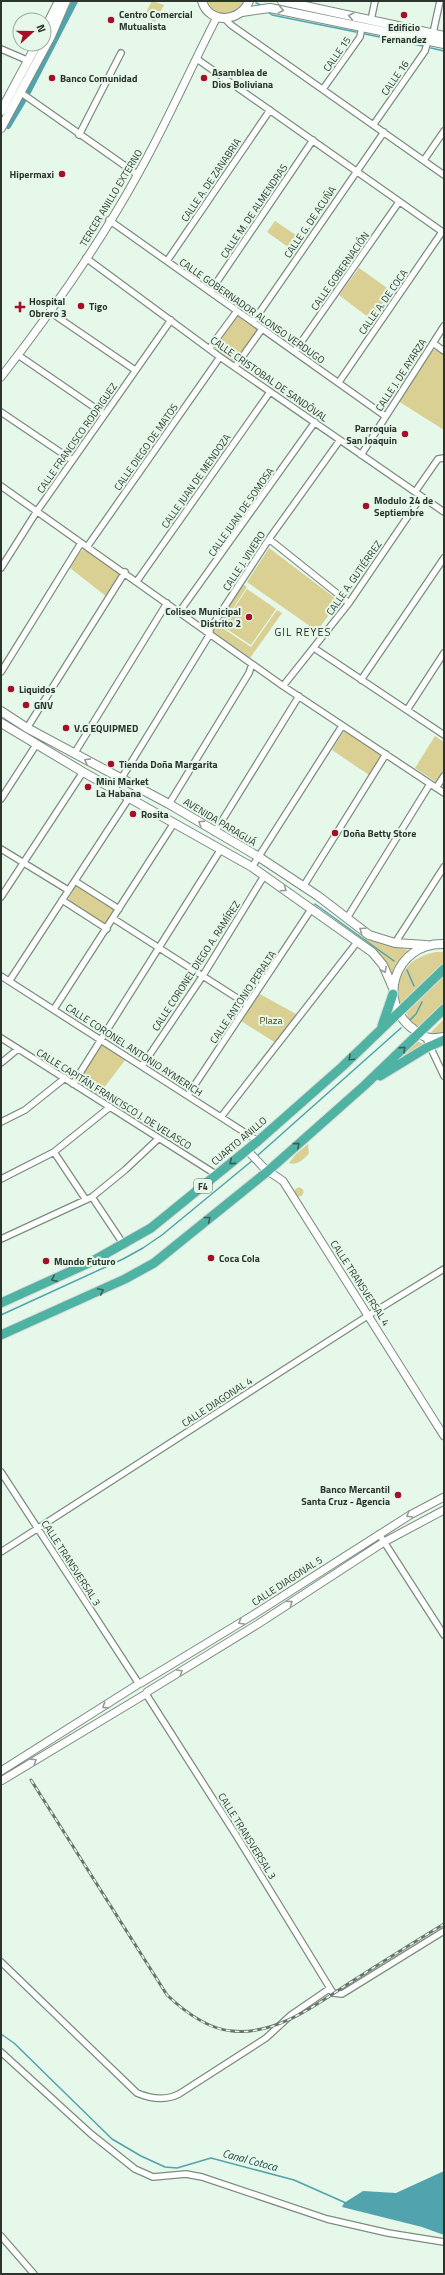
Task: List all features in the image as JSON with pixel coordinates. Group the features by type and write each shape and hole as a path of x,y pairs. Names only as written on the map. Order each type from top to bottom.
{"highway":[{"name":"CUARTO ANILLO","path":"1,1303 124,1245 151,1228 258,1141 379,1031 444,969"},
{"path":"379,1031 390,1007 393,991"},
{"path":"1,1335 125,1279 154,1263 268,1171 365,1085 425,1039 444,1009"},
{"path":"365,1085 425,1039 444,1039"}],"main road":[{"path":"202,1 206,10 221,18 242,12 270,8 444,44"},
{"path":"242,12 249,1"},
{"path":"282,1 309,4 371,20 444,36"},
{"path":"52,15 59,2"},
{"path":"1,128 50,36 59,2"},
{"path":"1,111 34,52"},
{"path":"20,92 18,89 38,52"},
{"path":"1,118 12,98 20,92"},
{"name":"AVENIDA PARAGUÁ","path":"1,711 27,728 169,804 259,857 369,935 394,943 426,946"},
{"path":"1,723 83,772 252,867 358,941 372,952 383,966 393,991 398,1013 411,1028 425,1039"},
{"path":"393,991 396,974 403,961 414,952 426,946 444,944"}],"street":[{"path":"371,20 375,1"},
{"path":"433,34 440,1"},
{"name":"TERCER ANILLO EXTERNO","path":"1,377 50,312 138,175 197,59 221,18"},
{"path":"221,18 374,124 444,175"},
{"name":"CALLE 15","path":"323,89 360,37 362,27"},
{"name":"CALLE 16","path":"374,124 425,51 428,40"},
{"path":"1,49 29,61"},
{"path":"79,135 121,53"},
{"path":"197,59 443,233"},
{"path":"20,92 79,135 138,175"},
{"name":"CALLE A. DE ZANABRIA","path":"167,261 270,110"},
{"path":"424,160 444,131"},
{"name":"CALLE G. DE ACUÑA","path":"253,322 356,170 384,132"},
{"name":"CALLE M. DE ALMENDRAS","path":"210,292 313,140"},
{"name":"CALLE GOBERNACIÓN","path":"295,351 399,202"},
{"name":"CALLE GOBERNADOR ALONSO VERDUGO","path":"109,220 385,416"},
{"name":"CALLE A. DE COCA","path":"339,382 443,233"},
{"name":"CALLE CRISTOBAL DE SANDÓVAL","path":"86,258 220,357 444,512"},
{"path":"209,349 237,311"},
{"path":"50,312 135,370"},
{"name":"CALLE FRANCISCO RODRIGUEZ","path":"1,568 37,511 171,320"},
{"name":"CALLE J. DE AYARZA","path":"361,455 444,326"},
{"path":"235,367 262,329"},
{"path":"433,343 444,351"},
{"path":"18,355 104,414"},
{"name":"CALLE DIEGO DE MATOS","path":"87,547 220,357"},
{"name":"CALLE JUAN DE MENDOZA","path":"137,581 270,392"},
{"path":"1,412 72,460"},
{"name":"CALLE JUAN DE SOMOSA","path":"180,611 315,422"},
{"name":"CALLE J. VIVERO","path":"121,779 210,634 210,629 269,539 340,440"},
{"path":"415,492 438,459 444,458"},
{"path":"1,486 180,611 283,686 444,793"},
{"name":"CALLE A. GUTIÉRREZ","path":"283,686 349,603 421,497"},
{"path":"269,539 349,603"},
{"path":"1,672 81,543"},
{"path":"361,680 444,558"},
{"path":"27,728 124,572"},
{"path":"74,754 167,603"},
{"path":"314,648 444,736"},
{"path":"407,710 444,653"},
{"path":"169,804 249,674 252,664"},
{"path":"215,832 299,696"},
{"path":"252,867 342,726"},
{"path":"1,799 36,745"},
{"path":"303,887 386,754"},
{"path":"1,897 83,772"},
{"path":"436,788 444,776"},
{"path":"346,918 430,784"},
{"path":"10,980 129,798"},
{"path":"54,1009 114,919 174,823"},
{"path":"1,848 68,890"},
{"path":"72,1084 99,1039 159,948 221,849"},
{"path":"394,943 444,867"},
{"name":"CALLE CORONEL DIEGO A. RAMÍREZ","path":"142,1066 202,977 264,876"},
{"path":"75,881 119,909"},
{"path":"62,900 107,929"},
{"name":"CALLE ANTONIO PERALTA","path":"188,1095 312,908"},
{"path":"114,919 202,977 248,1005"},
{"path":"221,1117 358,941"},
{"name":"CALLE CORONEL ANTONIO AYMERICH","path":"1,976 10,980 258,1141"},
{"name":"CALLE CAPITÁN FRANCISCO J. DE VELASCO","path":"1,1038 158,1139 217,1175"},
{"path":"425,1039 444,1076"},
{"path":"1,1063 18,1049"},
{"path":"1,1122 25,1110 64,1078"},
{"path":"1,1179 54,1152 110,1107"},
{"path":"1,1239 92,1197 125,1170 158,1139"},
{"name":"CALLE TRANSVERSAL 4","path":"247,1150 253,1158 268,1171 283,1181 444,1436"},
{"path":"54,1152 86,1200"},
{"path":"92,1197 124,1245"},
{"name":"CALLE DIAGONAL 4","path":"1,1552 369,1315 444,1269"},
{"name":"CALLE TRANSVERSAL 3","path":"1,1472 139,1684"},
{"name":"CALLE DIAGONAL 5","path":"1,1771 139,1684 253,1615 379,1534 444,1497"},
{"path":"432,1503 436,1505 436,1513"},
{"name":"CALLE DIAGONAL 5","path":"1,1781 258,1624 384,1542 444,1510"},
{"path":"379,1534 444,1635"},
{"path":"320,1571 325,1580"},
{"path":"139,1684 148,1686 145,1694"},
{"name":"CALLE TRANSVERSAL 3","path":"145,1694 236,1835 329,1989"},
{"path":"1,1962 137,2093 156,2098 169,2099 266,2038 292,2015 329,1989 333,1993 342,1994 444,1930"},
{"path":"1,2052 91,2134 135,2169 153,2177 186,2174 202,2176 326,2219 388,2233 444,2242"},
{"path":"1,2236 34,2274"}],"green space":[{"path":"152,1 164,5 155,22 144,16"},
{"path":"206,1 239,1 245,3 235,10 224,14 214,11"},
{"path":"275,221 296,235 288,247 267,232"},
{"path":"359,268 397,295 377,324 339,295"},
{"path":"237,316 256,329 258,333 233,362 213,347"},
{"path":"432,350 436,350 444,355 444,430 398,401"},
{"path":"269,548 339,601 317,631 247,582"},
{"path":"84,549 120,574 107,597 70,568 80,552"},
{"path":"242,584 247,587 221,627 251,647 277,610 282,613 250,658 213,632 214,627"},
{"name":"Coliseo Municipal Distrito 2","path":"247,589 276,609 251,645 222,626"},
{"path":"344,731 382,756 369,775 332,750"},
{"path":"435,736 444,742 444,770 436,782 415,768"},
{"path":"76,886 79,886 112,907 114,911 108,922 104,924 69,902 69,898"},
{"path":"361,935 411,951 400,962 391,976 384,960"},
{"path":"436,952 444,952 444,963 400,1007 399,987 404,970 417,959"},
{"path":"444,974 444,1008 424,1025 415,1026 409,1021 406,1011"},
{"name":"Plaza","path":"258,993 298,1015 276,1043 241,1021"},
{"path":"444,1019 444,1035 429,1034"},
{"path":"417,1041 425,1045 389,1066"},
{"path":"100,1045 104,1045 126,1059 100,1093 98,1092 96,1095 79,1084 78,1080"},
{"path":"308,1144 309,1153 305,1158 295,1164 289,1163 295,1155"},
{"path":"299,1187 304,1192 299,1197 294,1192"}],"water":[{"path":"444,2171 444,2235 422,2227 342,2207 344,2203 363,2191 396,2193"}],"waterway":[{"path":"28,92 75,1"},
{"path":"256,3 261,5"},
{"path":"268,12 272,15 356,32"},
{"path":"365,34 423,46"},
{"path":"431,48 444,51"},
{"path":"8,126 23,101"},
{"path":"315,904 394,961"},
{"path":"407,970 414,986"},
{"path":"410,1020 416,1014 422,1002"},
{"path":"257,1156 401,1028"},
{"path":"1,1315 123,1259 143,1248 162,1235 253,1160"},
{"name":"Canal Cotoca","path":"1,2034 14,2043 112,2139 141,2156 165,2167 177,2168 211,2158 294,2180 346,2203"}],"railway":[{"path":"31,1780 167,1995 181,2008 197,2019 214,2027 223,2030 249,2031 281,2023 311,2008 444,1924"}],"place":[{"name":"Edificio Fernandez","path":"404,15"},
{"name":"Centro Comercial Mutualista","path":"111,20"},
{"name":"Banco Comunidad","path":"52,78"},
{"name":"Asamblea de Dios Boliviana","path":"204,78"},
{"name":"Hipermaxi","path":"62,174"},
{"name":"Tigo","path":"81,306"},
{"name":"Hospital Obrero 3","path":"20,307"},
{"name":"Parroquia San Joaquin","path":"405,434"},
{"name":"Modulo 24 de Septiembre","path":"366,506"},
{"name":"Coliseo Municipal Distrito 2","path":"249,617"},
{"name":"Liquidos","path":"11,689"},
{"name":"GNV","path":"26,705"},
{"name":"V.G EQUIPMED","path":"66,728"},
{"name":"Tienda Doña Margarita","path":"111,764"},
{"name":"Mini Market La Habana","path":"88,787"},
{"name":"Rosita","path":"133,814"},
{"name":"Doña Betty Store","path":"335,833"},
{"name":"Coca Cola","path":"211,1258"},
{"name":"Mundo Futuro","path":"46,1261"},
{"name":"Banco Mercantil Santa Cruz - Agencia","path":"398,1495"}],"district":[{"name":"GIL REYES","path":"303,632"}]}
